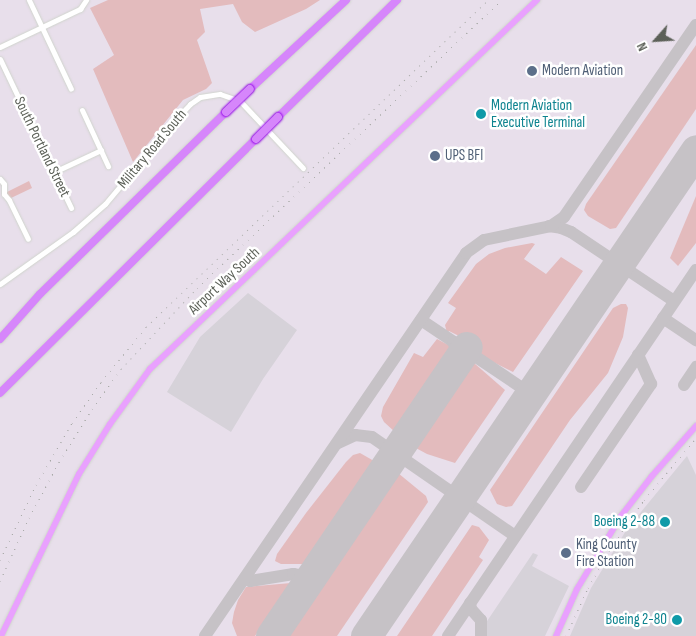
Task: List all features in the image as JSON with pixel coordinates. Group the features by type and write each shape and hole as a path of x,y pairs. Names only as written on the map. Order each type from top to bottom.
{"highway":[{"path":"0,339 40,294 226,112 346,0"},
{"path":"0,394 28,363 397,0"}],"main road":[{"name":"Airport Way South","path":"1,636 78,474 110,424 150,369 537,0"},
{"path":"556,636 577,589 621,516 652,476 696,426"}],"street":[{"path":"29,0 71,89"},
{"path":"0,47 82,8 86,0"},
{"name":"South Portland Street","path":"0,59 71,208"},
{"name":"Military Road South","path":"0,284 73,232 105,204 178,117 190,104 200,97 220,94 240,101 303,168"},
{"path":"82,110 108,166"},
{"path":"54,172 101,150"},
{"path":"0,178 4,184 2,195 9,200 28,239"}],"shaded area":[{"path":"108,0 320,0 306,9 255,32 242,22 233,4 200,9 205,32 197,40 212,83 206,89 183,100 133,162 93,69 114,55 90,8"},
{"path":"696,45 696,109 616,228 610,229 588,216 584,210 586,204"},
{"path":"29,181 32,188 11,198 5,193"},
{"path":"696,196 696,243 678,266 670,258"},
{"path":"535,244 524,259 546,274 561,257 583,271 513,372 479,355 481,351 457,335 449,331 447,333 445,325 456,308 448,303 476,264 489,254 505,248"},
{"path":"248,293 297,330 263,379 231,432 167,392 200,337"},
{"path":"626,304 628,308 623,337 608,373 570,420 512,506 506,507 497,504 490,490 613,308"},
{"path":"437,339 452,347 450,353 395,432 384,422 381,416 383,407 414,353 423,357"},
{"path":"474,363 505,390 455,463 427,454 414,447"},
{"path":"360,453 374,461 305,564 281,564 275,561 277,554 306,513 346,462 353,455"},
{"path":"687,456 696,475 696,636 570,636 591,588 627,529"},
{"path":"398,473 426,496 428,502 337,636 286,636"},
{"path":"472,525 479,527 489,540 479,557 483,560 432,636 397,636"},
{"path":"533,553 538,555 532,566 569,586 545,636 477,636"},
{"path":"291,583 255,636 237,636 232,623 234,612 238,600 246,587"}],"taxiway":[{"path":"205,636 466,253 484,240 551,226 564,217 696,25"},
{"path":"549,226 571,232 674,301"},
{"path":"448,636 696,270"},
{"path":"663,318 696,340"},
{"path":"421,320 531,394"},
{"path":"453,342 458,351 455,364"},
{"path":"581,487 651,384 638,355"},
{"path":"684,385 696,367"},
{"path":"338,443 355,435 372,437 515,536"},
{"path":"245,578 250,581 293,574 310,577"},
{"path":"470,603 471,609 481,620 481,636"}],"runway":[{"path":"366,636 696,150"},
{"path":"271,636 467,347"}],"railway":[{"path":"0,560 36,485 72,423 101,382 146,327 488,0"},
{"path":"0,581 29,518 59,462 92,409 121,369 197,288 502,0"},
{"path":"566,636 588,588 614,543 644,500 696,438"}],"place":[{"name":"Modern Aviation","path":"532,71"},
{"name":"Modern Aviation Executive Terminal","path":"481,114"},
{"name":"UPS BFI","path":"435,156"},
{"name":"Boeing 2-88","path":"665,522"},
{"name":"King County Fire Station","path":"566,553"},
{"name":"Boeing 2-80","path":"677,620"}]}
